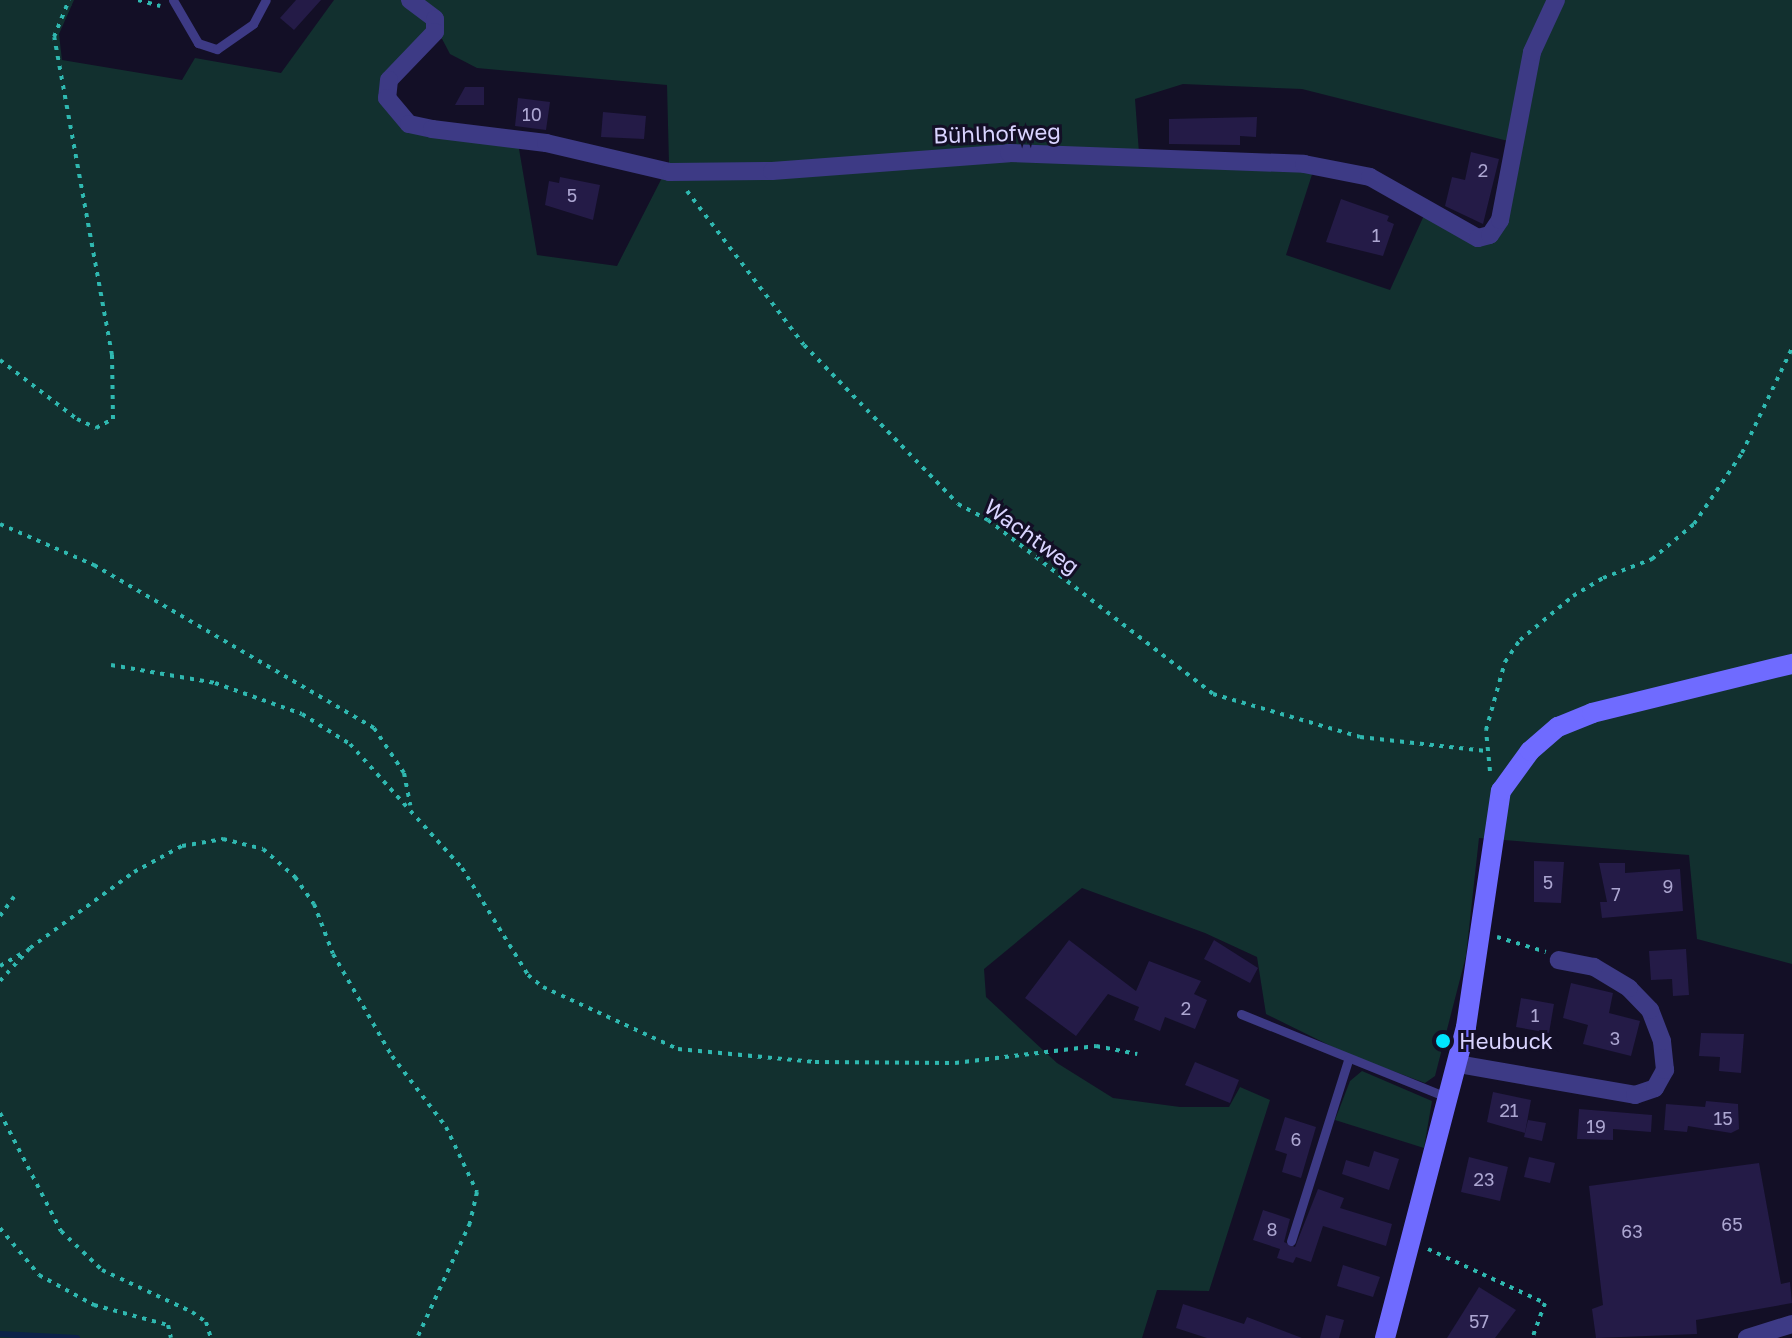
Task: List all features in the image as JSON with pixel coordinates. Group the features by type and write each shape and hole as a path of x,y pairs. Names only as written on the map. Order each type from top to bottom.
{"street":[{"name":"Bühlhofweg","path":"410,0 435,19 435,32 389,80 387,98 409,124 546,143 670,172 772,171 1009,153 1304,164 1370,177 1478,238 1490,235 1500,220 1532,52 1556,0"},
{"path":"1385,1338 1458,1064 1501,791 1530,751 1558,727 1592,713 1792,664"},
{"path":"1458,1064 1635,1095 1655,1088 1665,1070 1662,1041 1650,1010 1629,988 1594,967 1559,960"},
{"path":"1747,1338 1792,1324"}],"lane":[{"path":"173,0 198,43 217,49 253,24 266,0"},
{"path":"1241,1014 1348,1060 1450,1098"},
{"path":"1291,1241 1348,1060"}],"path":[{"path":"0,360 77,419 96,428 113,419 112,355 54,37 69,0"},
{"name":"Wachtweg","path":"670,172 804,345 958,504 988,520 1213,694 1360,737 1486,751"},
{"path":"1501,791 1486,751 1495,690 1520,640 1573,596 1652,559 1694,524 1742,453 1776,391 1792,348"},
{"path":"0,524 94,565 374,728 404,773 410,808"},
{"path":"111,665 215,683 302,714 350,744 462,868 528,975 543,987 678,1049 723,1056 909,1063 955,1063 1096,1046 1137,1054"},
{"path":"0,966 30,948 134,872 182,846 223,839 263,849 295,877 392,1056 460,1151 477,1192 470,1223 417,1338"},
{"path":"0,916 14,897"},
{"path":"1479,933 1543,949 1559,960"},
{"path":"0,981 30,948"},
{"path":"0,1113 61,1231 102,1270 199,1317 211,1338"},
{"path":"0,1228 39,1275 94,1305 168,1325 171,1338"},
{"path":"1412,1241 1545,1303 1532,1338"}],"green space":[{"path":"0,0 74,0 59,34 62,60 182,80 195,58 281,73 334,0 1792,0 1792,964 1697,939 1689,855 1479,838 1466,956 1435,1076 1425,1083 1347,1054 1266,1014 1257,957 1205,933 1082,888 984,969 986,997 1057,1063 1113,1098 1180,1107 1229,1107 1240,1087 1270,1100 1209,1291 1157,1290 1142,1338 0,1338","holes":["440,35 450,54 477,68 667,85 669,164 617,266 537,255 518,143 408,116 392,89","1183,84 1302,89 1516,143 1491,235 1426,211 1390,290 1286,255 1317,159 1139,153 1135,99"]},
{"path":"1362,1071 1432,1101 1424,1148 1335,1120 1350,1081"}],"building":[{"path":"296,0 321,0 294,30 280,18"},
{"path":"465,87 484,87 484,105 455,105"},
{"path":"518,98 550,102 546,130 515,126"},
{"path":"603,112 646,116 644,139 601,137"},
{"path":"1257,117 1256,137 1240,136 1240,145 1169,144 1169,119"},
{"path":"1471,152 1499,159 1483,224 1445,206 1452,177 1465,180"},
{"path":"560,177 600,185 593,220 545,205 549,181 559,183"},
{"path":"1341,199 1389,216 1387,221 1394,224 1383,256 1326,242"},
{"path":"1534,861 1564,862 1561,903 1534,902"},
{"path":"1599,863 1625,863 1625,873 1680,869 1683,911 1602,918 1600,902 1607,902"},
{"path":"1069,940 1136,991 1149,961 1201,981 1194,994 1207,1000 1195,1029 1165,1017 1160,1031 1134,1020 1139,1007 1108,994 1076,1036 1025,998"},
{"path":"1214,940 1258,968 1250,983 1204,959"},
{"path":"1686,949 1689,995 1673,996 1672,979 1651,980 1649,951"},
{"path":"1571,983 1613,993 1609,1013 1640,1021 1631,1056 1583,1044 1588,1025 1563,1018"},
{"path":"1521,998 1554,1004 1549,1033 1516,1027"},
{"path":"1701,1033 1744,1034 1741,1073 1719,1071 1720,1057 1699,1056"},
{"path":"1195,1062 1239,1080 1230,1103 1185,1085"},
{"path":"1493,1092 1531,1100 1525,1133 1487,1122"},
{"path":"1706,1101 1738,1104 1739,1129 1731,1133 1688,1126 1687,1132 1664,1130 1666,1104 1705,1107"},
{"path":"1579,1109 1652,1115 1651,1132 1613,1129 1613,1140 1577,1139"},
{"path":"1285,1117 1316,1127 1301,1178 1282,1172 1287,1154 1275,1150"},
{"path":"1528,1120 1546,1123 1542,1141 1524,1137"},
{"path":"1374,1151 1399,1159 1389,1190 1342,1174 1346,1160 1369,1167"},
{"path":"1469,1157 1508,1167 1500,1201 1461,1192"},
{"path":"1529,1157 1555,1163 1550,1183 1524,1177"},
{"path":"1759,1163 1781,1284 1790,1282 1792,1303 1696,1320 1697,1334 1596,1338 1592,1309 1603,1305 1589,1186"},
{"path":"1318,1189 1344,1198 1340,1208 1392,1224 1386,1246 1323,1226 1311,1262 1296,1257 1293,1263 1277,1258 1280,1249 1253,1240 1263,1210 1290,1219 1284,1242 1295,1247"},
{"path":"1343,1265 1380,1277 1373,1297 1337,1286"},
{"path":"1479,1287 1516,1310 1495,1338 1447,1338"},
{"path":"1183,1304 1244,1324 1247,1317 1302,1338 1207,1338 1176,1328"},
{"path":"1326,1315 1344,1320 1339,1338 1320,1338"}],"waterway":[{"path":"0,1334 77,1338"}],"place":[{"name":"Heubuck","path":"1443,1041"}]}
